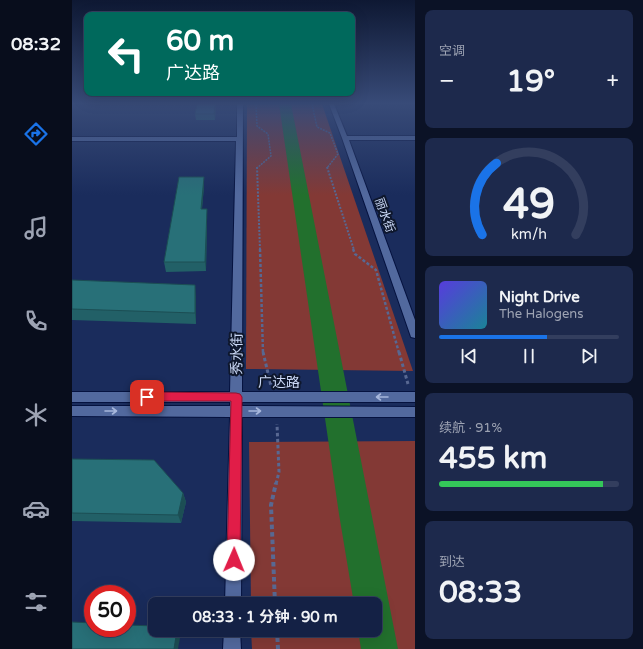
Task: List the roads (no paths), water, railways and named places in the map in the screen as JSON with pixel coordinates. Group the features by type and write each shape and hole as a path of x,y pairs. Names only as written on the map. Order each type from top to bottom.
{"main road":[{"name":"秀水街","path":"233,597 239,134"},
{"name":"丽水街","path":"343,134 415,334"},
{"path":"345,138 415,138"},
{"path":"72,139 239,139"},
{"name":"广达路","path":"72,396 413,397"},
{"path":"72,411 415,412"},
{"path":"232,637 232,649"}]}
